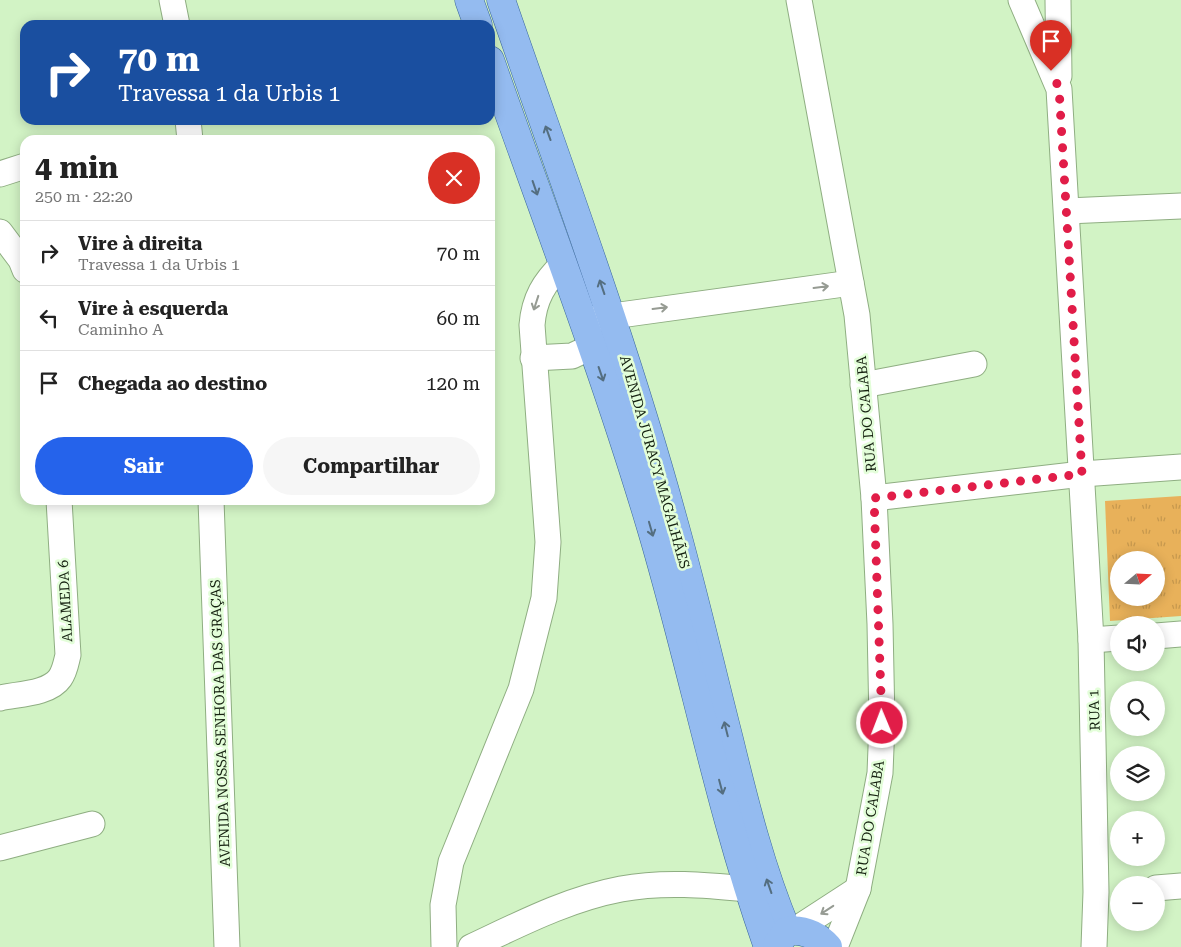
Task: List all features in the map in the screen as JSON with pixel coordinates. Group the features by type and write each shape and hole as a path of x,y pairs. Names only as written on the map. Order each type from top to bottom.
{"main road":[{"path":"468,0 476,20"},
{"name":"AVENIDA JURACY MAGALHÃES","path":"500,0 500,29 611,314 643,414 680,546 752,832 775,903 781,939"},
{"name":"AVENIDA JURACY MAGALHÃES","path":"495,74 564,264 632,467 661,561 748,889 781,939"},
{"path":"781,939 814,935 828,947"}],"street":[{"path":"172,0 176,20"},
{"name":"RUA DO CALABA","path":"799,0 852,283 874,498 882,723 876,803 858,889 835,947"},
{"path":"1021,0 1059,88"},
{"name":"RUA 1","path":"1058,0 1059,88 1108,891 1094,947"},
{"path":"0,174 20,168"},
{"path":"1067,211 1181,206"},
{"path":"0,232 20,259"},
{"path":"444,947 443,905 451,862 521,690 544,598 548,542 532,325 537,299 550,277 564,264"},
{"path":"582,321 611,314 852,283"},
{"path":"533,358 572,356 591,346"},
{"path":"863,385 974,364"},
{"path":"874,498 1082,474 1181,467"},
{"name":"ALAMEDA 6","path":"0,698 41,690 59,680 68,655 59,505"},
{"name":"AVENIDA NOSSA SENHORA DAS GRAÇAS","path":"211,505 227,947"},
{"path":"1165,635 1181,634"},
{"path":"1092,640 1110,639"},
{"path":"0,848 92,824"},
{"path":"471,947 564,905 622,889 666,884 748,889"},
{"path":"1165,887 1181,886"},
{"path":"781,939 858,889"}],"green space":[{"path":"1181,496 1181,616 1110,616 1110,621 1105,501"}],"route":[{"path":"882,723 882,679 874,498 1082,474 1059,88 1051,71"}]}
